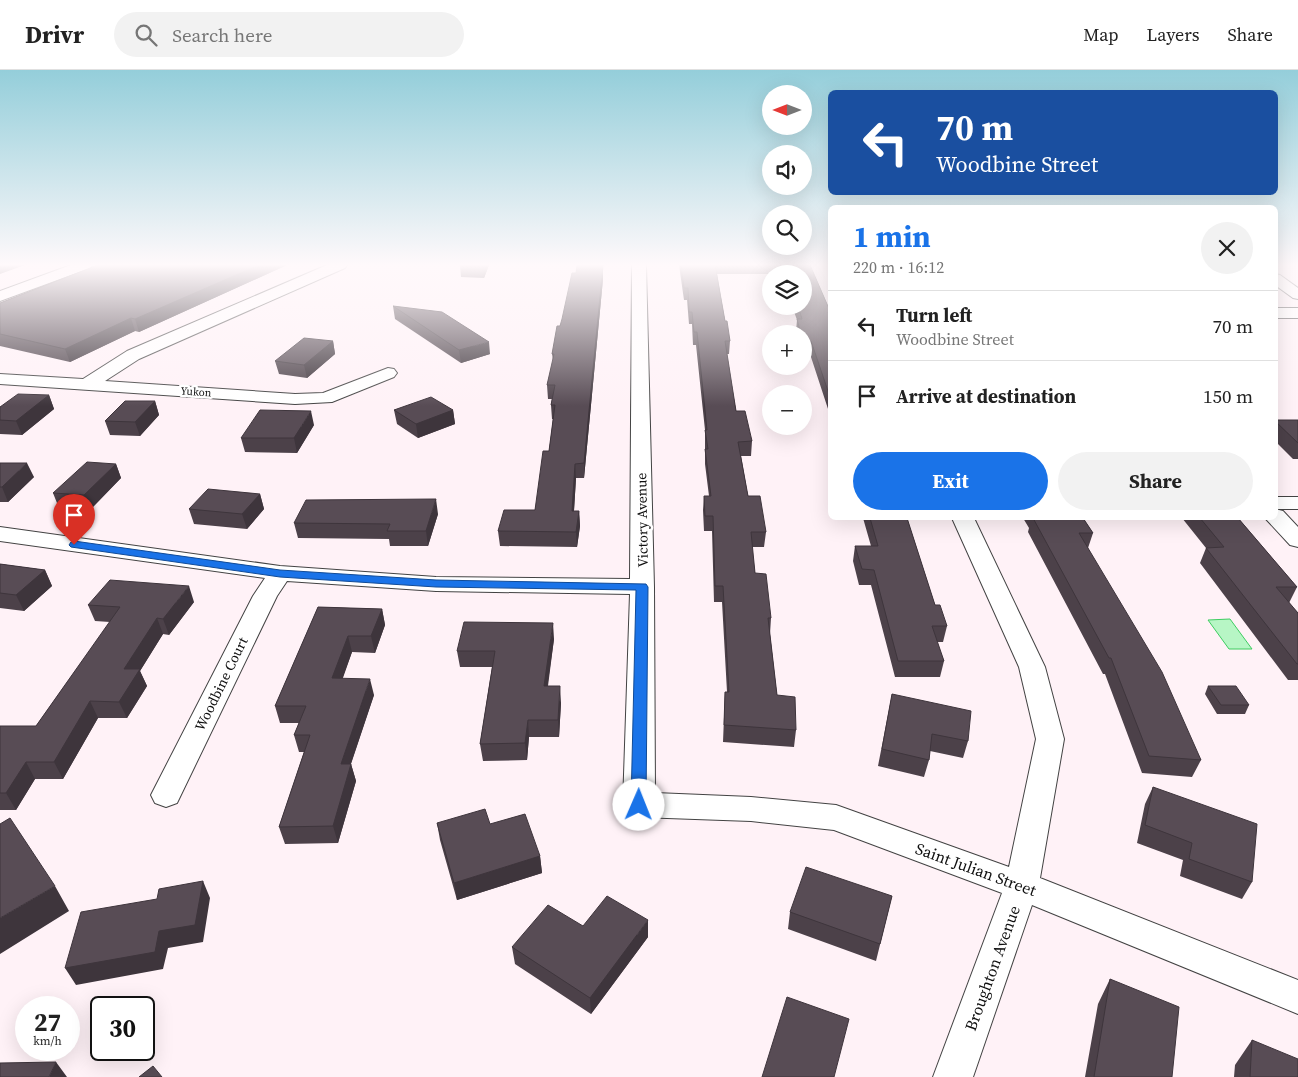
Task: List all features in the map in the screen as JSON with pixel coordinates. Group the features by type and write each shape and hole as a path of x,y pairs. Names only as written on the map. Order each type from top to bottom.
{"street":[{"path":"88,384 133,355 232,312"},
{"name":"Victory Avenue","path":"639,312 642,587 639,805"},
{"path":"1278,313 1298,313"},
{"name":"Yukon","path":"0,379 295,399 326,398 388,373"},
{"path":"1278,503 1298,503"},
{"path":"1278,519 1298,540"},
{"name":"Broughton Avenue","path":"953,1077 1022,886 1050,739 1032,667 963,520"},
{"path":"0,534 280,573 436,584 642,587"},
{"name":"Woodbine Court","path":"166,795 265,596 280,573"},
{"name":"Saint Julian Street","path":"639,805 751,809 836,818 1022,886 1298,997"}],"shaded area":[{"path":"1230,619 1252,649 1229,649 1208,620"}],"building":[{"path":"0,312 151,312 135,319 131,318 65,349 0,334"},
{"path":"402,312 442,312 489,342 459,350"},
{"path":"564,312 598,312 584,463 575,464 572,511 579,511 576,532 498,531 504,510 535,510 543,451 549,451 555,405 551,405 555,385 547,385 554,354 552,354 557,326 560,326"},
{"path":"689,312 723,312 725,321 727,321 730,341 725,341 736,411 745,411 752,441 738,442 748,496 760,496 766,532 751,532 755,573 766,574 771,618 768,618 777,695 795,697 796,730 724,725 725,692 729,692 723,586 715,586 713,516 705,516 704,496 711,496 705,449 708,449 705,430 707,430 697,332 694,332 692,312"},
{"path":"812,312 828,312 828,391 812,344 812,325 799,325 797,319 802,319 801,315 812,315"},
{"path":"304,338 333,341 304,365 275,361"},
{"path":"18,394 49,395 16,421 0,420 0,407"},
{"path":"431,397 453,410 416,424 394,410"},
{"path":"125,401 155,401 135,422 105,421"},
{"path":"260,410 311,411 294,438 241,438"},
{"path":"1278,420 1298,420 1298,443 1278,424"},
{"path":"87,462 116,464 84,495 53,493"},
{"path":"0,463 27,463 0,487"},
{"path":"208,489 260,494 242,514 189,509"},
{"path":"436,499 426,531 387,531 390,524 294,523 306,500"},
{"path":"871,520 908,520 935,605 940,605 947,626 932,626 944,661 898,661 874,570 862,569 855,546 878,546"},
{"path":"1034,520 1084,520 1093,533 1079,533 1162,672 1201,760 1149,756 1111,658 1109,658"},
{"path":"1202,520 1240,520 1297,587 1276,587 1298,613 1298,664 1206,548 1224,547"},
{"path":"0,564 45,570 16,595 0,593"},
{"path":"110,580 189,586 163,619 157,618 124,669 140,669 119,702 90,701 54,762 26,762 6,793 0,793 0,726 36,726 120,607 88,605"},
{"path":"318,607 382,609 371,636 348,636 332,678 370,679 341,764 351,764 333,826 279,827 310,735 294,735 306,706 275,706"},
{"path":"464,622 553,623 544,686 560,686 558,720 528,720 525,743 480,744 495,651 457,651"},
{"path":"1208,686 1236,686 1249,705 1221,705"},
{"path":"892,694 971,711 968,741 932,734 929,760 882,749"},
{"path":"1153,787 1257,824 1252,882 1189,859 1192,843 1145,825"},
{"path":"485,809 490,824 525,814 540,856 454,883 437,823"},
{"path":"10,818 55,886 0,918 0,824"},
{"path":"806,867 892,896 880,944 790,912"},
{"path":"203,881 195,925 159,931 155,952 65,968 81,912 157,899 159,889"},
{"path":"607,896 648,920 590,998 512,947 548,905 583,926"},
{"path":"1110,979 1179,1007 1172,1077 1094,1077"},
{"path":"787,997 849,1019 834,1077 762,1077"},
{"path":"1252,1040 1298,1059 1298,1077 1250,1077"},
{"path":"56,1062 49,1077 0,1077 0,1063"},
{"path":"153,1066 162,1077 139,1077"}],"route":[{"path":"74,545 280,573 436,584 642,587 639,805"}]}
